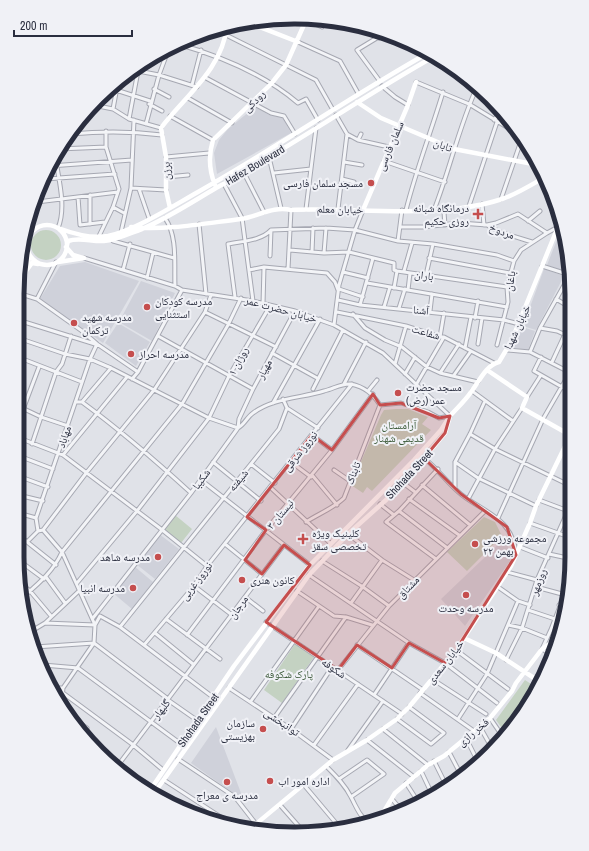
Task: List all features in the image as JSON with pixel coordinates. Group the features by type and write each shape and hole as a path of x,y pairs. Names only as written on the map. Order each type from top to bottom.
{"main road":[{"name":"رودکی","path":"213,140 271,84 286,65 298,42 303,25"},
{"path":"258,26 298,42"},
{"path":"161,128 170,116 188,98 195,86 206,78 218,56 226,35"},
{"name":"Hafez Boulevard","path":"58,228 79,235 107,236 121,232 170,208 318,120 379,80 422,56"},
{"name":"Hafez Boulevard","path":"74,239 96,241 110,240 165,218 244,173 382,86 429,59"},
{"name":"سلمان فارسی","path":"363,210 408,105 416,82"},
{"name":"تابان","path":"357,102 381,118 429,140 454,149 531,163"},
{"name":"برزن","path":"161,128 166,157 166,190 170,208"},
{"path":"213,140 209,153 211,172 216,188"},
{"name":"خیابان معلم","path":"131,227 150,229 242,218 281,208 291,210 434,210 482,204 501,199 522,191 539,180"},
{"path":"31,233 34,229 48,225 58,228 65,237 67,246 72,255 84,258"},
{"name":"خیابان شهدا","path":"450,416 472,391 487,370 494,363 499,362 507,350 557,229"},
{"path":"25,272 32,263 50,265 56,262 64,255 68,241 74,239"},
{"path":"72,255 70,249 71,242 74,239"},
{"path":"27,253 41,264"},
{"path":"25,268 30,256"},
{"path":"56,262 84,258"},
{"path":"487,370 527,397 522,408 565,432"},
{"name":"Shohada Street","path":"157,790 309,575 424,458 445,433 450,416"},
{"name":"Shohada Street","path":"152,786 266,622 310,565 330,543 414,460 441,430 450,416"},
{"name":"خیابان سعدی","path":"257,824 327,767 333,760 367,740 397,719 422,692 456,650 507,572 520,547 536,506 552,476 565,446"},
{"path":"464,638 496,653 535,679"},
{"name":"فخر رازی","path":"384,812 392,799 406,783 428,765 449,752 480,727 488,716 512,691 516,683 542,649 551,644"}],"street":[{"path":"226,35 316,80 333,110"},
{"path":"379,38 358,50 379,80"},
{"path":"298,42 340,61 358,94"},
{"path":"188,46 218,56 271,84 298,103 306,99 318,120"},
{"path":"142,72 159,75 195,86 201,50"},
{"path":"146,124 154,89 166,57"},
{"path":"129,119 137,75"},
{"path":"206,78 271,113 284,116 295,134"},
{"path":"416,82 444,92 469,104 507,128"},
{"path":"382,86 395,97 408,105"},
{"path":"154,89 169,97"},
{"path":"117,90 150,103 162,112"},
{"path":"113,109 116,91"},
{"path":"398,241 404,210 415,173 429,140 444,92"},
{"path":"434,210 445,182 469,104 474,92"},
{"path":"188,98 232,123"},
{"path":"100,106 113,109 129,119 161,128"},
{"path":"336,115 347,134 358,140 389,147"},
{"path":"170,116 213,140"},
{"path":"469,206 498,116"},
{"path":"121,232 124,213 131,188 132,131 134,120"},
{"path":"306,209 316,128"},
{"path":"99,236 113,207 118,192 115,174 106,147 106,131"},
{"path":"78,133 132,131 162,135"},
{"path":"338,209 347,134"},
{"path":"358,140 361,134"},
{"path":"501,199 516,160 520,145"},
{"path":"66,150 106,147"},
{"path":"166,157 209,153"},
{"path":"269,157 274,173 281,208"},
{"path":"57,165 132,160"},
{"path":"384,161 415,173 445,182"},
{"path":"344,162 362,165"},
{"path":"56,166 61,199 61,218 58,228"},
{"path":"274,173 311,169"},
{"path":"244,173 264,212"},
{"path":"51,178 115,174"},
{"path":"167,177 188,175"},
{"path":"342,179 354,182"},
{"path":"224,184 242,218 253,301"},
{"path":"131,188 166,190"},
{"path":"139,189 149,218"},
{"path":"41,202 118,192"},
{"path":"90,195 90,224"},
{"path":"78,197 80,225 105,222"},
{"path":"482,204 485,225 496,224 518,214 547,233"},
{"path":"113,207 124,213"},
{"path":"288,269 291,210"},
{"path":"334,325 343,272 354,230 363,210"},
{"path":"444,212 445,226"},
{"path":"528,221 540,212"},
{"path":"165,218 171,226 174,236 175,286"},
{"path":"198,223 206,294"},
{"name":"مردوخ","path":"400,227 445,226 460,224 485,225 500,232 532,242"},
{"path":"312,252 313,228"},
{"path":"271,230 313,228 354,230 398,241 433,244 497,255 514,261"},
{"path":"324,253 326,228"},
{"name":"باغان","path":"497,345 507,307 510,272 514,261 521,250 557,228"},
{"path":"235,297 228,244 267,235 271,230"},
{"path":"270,256 271,230"},
{"path":"110,240 130,244 153,253 174,258"},
{"path":"404,271 412,243"},
{"path":"123,270 130,244"},
{"path":"426,275 433,244"},
{"path":"290,250 324,253 349,252 394,263 394,270 397,271 394,288"},
{"path":"146,278 153,253"},
{"name":"خیابان حضرت عمر","path":"84,258 175,286 182,290 241,298 295,311 334,325 383,353 450,416"},
{"path":"360,305 373,258"},
{"path":"429,258 510,272"},
{"path":"37,299 56,262"},
{"path":"542,266 564,273"},
{"path":"249,270 264,267 327,273 335,282 339,294"},
{"path":"263,304 264,267"},
{"name":"باران","path":"397,271 508,288"},
{"path":"343,272 368,278"},
{"path":"399,308 407,290 410,272"},
{"path":"367,283 507,307"},
{"path":"530,352 540,328 564,284"},
{"path":"384,307 390,287"},
{"path":"340,289 362,297"},
{"path":"132,379 138,372 182,290"},
{"path":"430,311 432,294"},
{"path":"24,295 37,299 82,331 96,344 138,372"},
{"path":"28,542 38,531 43,530 87,472 154,390 205,312 211,295"},
{"path":"26,594 45,578 56,565 62,552 182,404 228,325 241,298"},
{"path":"556,299 565,304"},
{"name":"آشنا","path":"338,300 360,305 430,311 475,318 504,320 519,324"},
{"path":"475,318 478,301"},
{"name":"روژان ۱","path":"77,583 137,511 209,418 229,376 270,306"},
{"name":"مهیار","path":"238,428 239,419 253,389 295,311"},
{"path":"205,312 228,325 276,347"},
{"name":"شفاعت","path":"337,312 353,314 406,326 440,338 444,337 494,363"},
{"path":"440,338 444,313"},
{"path":"353,314 366,328 385,340 402,347 427,367 440,373 454,375 478,382"},
{"path":"465,348 471,317"},
{"path":"478,344 482,318"},
{"path":"273,403 320,319"},
{"path":"24,322 96,344"},
{"path":"395,364 402,347 406,326"},
{"path":"540,328 565,334"},
{"path":"313,389 317,378 343,330"},
{"path":"32,444 56,372 62,364 71,336"},
{"path":"158,336 253,389"},
{"path":"416,384 444,337"},
{"path":"552,362 565,339"},
{"path":"24,340 65,354 90,359 111,368 209,418 238,428 243,426 253,413 273,403 283,399 324,391 344,384 352,384 368,391 373,394 380,405 401,403 428,412 439,418 450,416"},
{"path":"344,384 366,342"},
{"name":"مهاباد","path":"36,518 48,487 96,344"},
{"path":"440,373 459,344"},
{"path":"507,350 530,352 552,362 565,370"},
{"path":"454,375 471,351"},
{"path":"272,353 317,378"},
{"path":"405,374 415,356"},
{"path":"541,357 534,372 565,388"},
{"path":"24,360 38,367 82,382"},
{"path":"24,401 38,367"},
{"path":"82,402 111,368"},
{"path":"527,397 541,375"},
{"path":"63,455 127,377"},
{"path":"368,391 376,380"},
{"path":"498,518 508,493 524,462 543,419 565,380"},
{"name":"نوروز شرقی","path":"247,517 352,384"},
{"path":"472,391 513,421"},
{"name":"نیستان ۳","path":"187,635 245,560 266,530 332,450 373,394"},
{"path":"283,399 287,408 318,428"},
{"path":"455,489 455,462 485,401"},
{"path":"76,402 82,402 97,413 119,433 144,450 191,493"},
{"name":"تابناک","path":"337,505 344,498 380,405"},
{"name":"شیفته","path":"120,627 279,429 287,408"},
{"path":"468,499 495,449 522,408"},
{"path":"24,409 68,426"},
{"name":"شکیبا","path":"93,618 161,529 201,480 238,428"},
{"path":"470,434 495,449 565,483"},
{"path":"312,435 332,450"},
{"path":"24,440 63,455 112,491 207,566"},
{"path":"24,458 53,469"},
{"path":"424,458 438,469 455,489 485,511 498,518 508,527 515,545 516,555"},
{"path":"213,462 261,501"},
{"path":"291,462 311,476 337,505 328,508 306,522"},
{"path":"455,462 478,478 536,506"},
{"path":"251,464 275,483"},
{"path":"436,559 386,522 399,511 415,492 438,469"},
{"path":"334,470 350,481"},
{"path":"24,478 48,487"},
{"path":"201,480 310,565"},
{"path":"402,482 415,492"},
{"path":"422,485 470,525"},
{"path":"271,488 330,543"},
{"path":"24,496 43,501"},
{"path":"409,499 459,535"},
{"path":"539,500 565,509"},
{"path":"380,504 394,515"},
{"path":"399,511 446,547"},
{"name":"مشتاق","path":"338,670 389,606 446,547 485,511"},
{"path":"24,515 36,518 38,531"},
{"name":"نوروز غربی","path":"144,645 194,586 207,566 247,517"},
{"name":"روزمهر","path":"506,660 522,628 537,580 565,521"},
{"path":"530,523 565,535"},
{"path":"43,530 62,552 95,625 94,643 63,688 63,696"},
{"path":"348,534 382,560 414,580"},
{"path":"24,539 56,565"},
{"path":"225,544 262,574"},
{"name":"مرجان","path":"205,649 284,545"},
{"path":"520,547 548,558"},
{"path":"549,554 565,557"},
{"path":"351,603 382,560"},
{"path":"322,561 363,586 389,606"},
{"path":"24,564 45,578 65,603"},
{"path":"507,572 537,580"},
{"path":"309,575 409,643 445,663 497,703"},
{"path":"194,586 232,615"},
{"path":"498,586 518,601 530,605"},
{"path":"536,587 562,594 556,619 542,649 547,652"},
{"path":"26,588 51,616"},
{"path":"33,626 35,629 45,624 51,616 80,590"},
{"path":"297,592 334,616 346,617 372,626"},
{"path":"245,597 262,611"},
{"path":"458,719 487,674 518,601"},
{"path":"251,701 319,606"},
{"path":"528,610 556,619"},
{"path":"95,625 100,616 120,627 214,698"},
{"path":"274,718 346,617"},
{"path":"166,619 220,659"},
{"name":"شکوفه","path":"266,622 402,714"},
{"path":"45,624 95,625"},
{"path":"508,625 522,628 547,638"},
{"path":"155,633 193,664"},
{"path":"40,647 94,643 168,700 198,721"},
{"path":"374,695 409,643"},
{"path":"357,645 392,668 474,731"},
{"name":"گلبهار","path":"120,763 132,744 168,700 205,649"},
{"path":"456,650 508,689"},
{"path":"47,665 78,668 150,723 181,744"},
{"path":"291,729 332,667"},
{"path":"432,679 488,716 500,732"},
{"path":"314,745 358,684"},
{"path":"58,688 63,688"},
{"name":"توانبخشی","path":"229,688 251,701 333,760"},
{"path":"63,693 132,744 163,770"},
{"path":"344,754 382,701"},
{"path":"397,719 431,744 444,733 409,707"},
{"path":"480,727 490,744"},
{"path":"383,729 428,765"},
{"path":"466,738 476,757"},
{"path":"367,740 414,778"},
{"path":"449,752 459,771"},
{"path":"178,760 235,797 257,824"},
{"path":"340,779 367,760 384,774 351,797"},
{"path":"426,793 444,781 434,761"},
{"path":"327,767 340,779 351,797 356,810 363,818"},
{"path":"421,771 430,790"},
{"path":"164,780 221,817"},
{"path":"406,783 416,798"},
{"path":"304,785 337,824"},
{"path":"392,799 398,806"},
{"path":"280,805 299,827"}],"highlighted area":[{"path":"373,394 380,405 401,403 439,418 450,416 445,433 424,458 461,494 507,527 516,555 456,650 445,663 409,643 392,668 357,645 338,670 266,622 310,565 284,545 262,574 245,560 266,530 247,517 312,435 332,450"}],"shaded area":[{"path":"255,107 269,115 283,118 291,133 217,174 214,153 219,140 228,129"},
{"path":"559,236 564,272 547,265"},
{"path":"85,262 139,281 103,343 40,299 60,266"},
{"path":"544,269 564,276 536,330 523,326"},
{"name":"مدرسه کودکان استثنایی","path":"141,281 175,293 152,341 119,322"},
{"name":"مدرسه احراز","path":"118,323 150,342 136,366 105,343"},
{"path":"522,327 535,331 528,350 514,348"},
{"name":"مدرسه شاهد","path":"159,534 179,549 155,579 136,564"},
{"path":"504,539 511,553 510,561 465,626 441,599"},
{"name":"مدرسه انبیا","path":"134,566 153,582 132,609 113,593"},
{"name":"مدرسه ی معراج","path":"216,727 244,801 191,763"}],"green space":[{"path":"46,230 57,234 61,245 57,256 46,260 35,256 31,245 35,234"},
{"name":"آرامستان قدیمی شهناز","path":"408,409 428,417 422,424 431,430 372,491 367,487 363,493 351,485 381,415 384,410"},
{"path":"175,515 192,529 181,543 164,529"},
{"name":"مجموعه ورزشی ۲۲ بهمن","path":"484,517 495,522 502,536 467,571 447,552"},
{"name":"پارک شکوفه","path":"295,644 314,657 282,703 264,690"},
{"path":"525,680 532,685 503,729 496,720"}],"place":[{"name":"مسجد سلمان فارسی","path":"371,183"},
{"name":"درمانگاه شبانه روزی حکیم","path":"478,214"},
{"name":"مدرسه کودکان استثنایی","path":"147,307"},
{"name":"مدرسه شهید ترکمان","path":"74,323"},
{"name":"مدرسه احراز","path":"131,354"},
{"name":"مسجد حضرت عمر (رض)","path":"398,393"},
{"name":"کلینیک ویژه تخصصی سقز","path":"303,539"},
{"name":"مجموعه ورزشی ۲۲ بهمن","path":"475,544"},
{"name":"مدرسه شاهد","path":"158,557"},
{"name":"کانون هنری","path":"242,580"},
{"name":"مدرسه انبیا","path":"133,588"},
{"name":"مدرسه وحدت","path":"466,595"},
{"name":"سازمان بهزیستی","path":"263,729"},
{"name":"اداره امور اب","path":"270,781"},
{"name":"مدرسه ی معراج","path":"227,782"}]}
